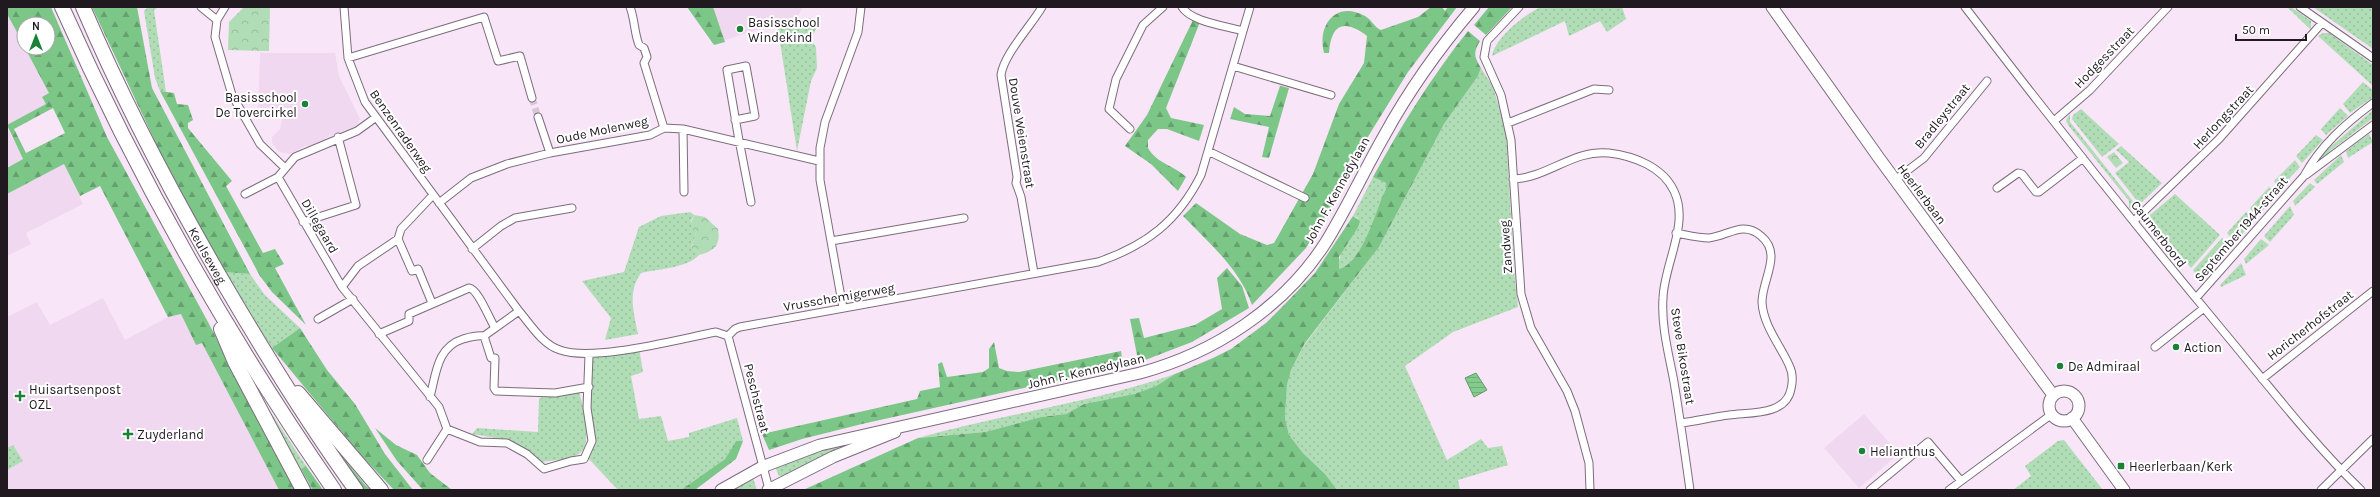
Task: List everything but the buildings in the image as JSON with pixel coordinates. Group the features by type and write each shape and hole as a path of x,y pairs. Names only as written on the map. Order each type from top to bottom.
{"highway":[{"name":"Keulseweg","path":"62,7 147,183 201,282 269,395 334,490"},
{"name":"Keulseweg","path":"83,7 155,159 195,233 271,363 316,435 356,490"},
{"path":"201,282 235,362 303,490"},
{"path":"271,363 323,420 381,490"}],"street":[{"path":"201,7 217,20"},
{"path":"225,7 217,20 215,37 220,59 236,105 243,113 260,144 285,168"},
{"name":"Benzenraderweg","path":"344,7 348,58 358,89 374,118 432,196"},
{"path":"630,7 635,22 634,31 639,45 644,48 647,57 644,63 664,128"},
{"path":"842,308 820,180 819,161 825,122 858,32 861,7"},
{"name":"Douve Weienstraat","path":"1034,273 1021,197 1016,183 1017,177 1001,75 1002,68 1007,58 1042,7"},
{"path":"1130,129 1109,108 1116,79 1143,25 1163,7"},
{"path":"1182,7 1185,12 1193,17 1243,31"},
{"name":"Vrusschemigerweg","path":"728,336 735,329 740,327 1098,262 1120,254 1151,237 1178,213 1191,195 1210,152 1250,7"},
{"name":"John F. Kennedylaan","path":"721,490 762,467 820,445 871,432 914,424 1154,370 1198,352 1245,325 1277,299 1314,259 1335,227 1384,135 1425,70 1474,7"},
{"name":"Zandweg","path":"1519,7 1492,34 1484,47 1484,57 1501,94 1508,123 1521,294 1531,328 1568,392 1575,411 1589,463 1590,490"},
{"name":"Heerlerbaan","path":"1772,7 1895,180 2053,395"},
{"name":"Caumerboord","path":"1965,7 2083,158 2262,379 2341,470 2361,490"},
{"name":"Hodgesstraat","path":"2054,121 2095,85 2168,7"},
{"path":"2300,7 2373,58"},
{"path":"348,58 484,17 498,61 520,56 532,98"},
{"name":"Herlongstraat","path":"2134,221 2220,139 2322,23"},
{"path":"735,120 755,116 746,66 727,70 735,120 751,202"},
{"path":"1233,66 1332,96"},
{"name":"Bradleystraat","path":"1895,180 1924,158 1987,80"},
{"path":"1508,123 1594,89 1609,90"},
{"name":"September 1944-straat","path":"2304,176 2313,160 2328,141 2373,103"},
{"name":"Oude Molenweg","path":"538,117 550,153"},
{"path":"245,194 278,177 295,157 338,137 357,131 374,118"},
{"name":"September 1944-straat","path":"2196,298 2304,176 2373,125"},
{"name":"Oude Molenweg","path":"438,203 471,178 507,164 550,153 650,135 664,128 683,129 819,161"},
{"path":"683,129 684,192"},
{"path":"303,222 356,206 338,137"},
{"path":"1210,152 1305,198"},
{"name":"Steve Bikostraat","path":"1513,179 1534,176 1581,156 1595,153 1610,154 1646,164 1660,173 1675,192 1679,208 1676,233 1665,278 1662,299 1664,328 1681,423 1690,490"},
{"path":"1997,188 2018,173 2022,174 2036,192 2039,192 2083,158"},
{"name":"Dillegaard","path":"278,177 342,287 439,407 447,429"},
{"path":"342,287 358,266 398,239 401,229 432,196 519,311 546,342 561,350 589,355 716,332 728,336"},
{"path":"472,249 501,226 515,218 572,208"},
{"path":"831,241 964,218"},
{"path":"1676,233 1710,238 1734,229 1747,229 1758,233 1766,240 1772,261 1763,293 1763,312 1767,324 1790,366 1793,378 1791,392 1777,407 1768,411 1721,416 1681,423"},
{"path":"398,239 412,271 418,269 432,303"},
{"path":"379,334 409,321 409,314 469,288 473,288 477,292 486,314 495,328"},
{"name":"Horicherhofstraat","path":"2262,379 2373,291"},
{"path":"318,319 353,299"},
{"path":"2155,347 2204,308"},
{"path":"430,397 440,357 445,349 454,342 476,335 484,336 519,311"},
{"path":"484,336 491,358 495,358 494,388 496,391 555,393 570,389 589,387"},
{"name":"Peschstraat","path":"728,336 769,490"},
{"path":"427,460 447,429 480,442 507,443 527,454 544,469 557,464 584,459 592,441 586,408 589,387 589,355"},
{"path":"2063,390 2076,396 2079,406 2077,413 2072,418 2059,420 2052,414 2049,404 2053,395 2063,390"},
{"path":"1949,490 2052,414"},
{"path":"2072,418 2124,490"},
{"name":"John F. Kennedylaan","path":"769,490 833,457 914,424"},
{"path":"2321,490 2373,439"},
{"path":"1870,490 1928,442 1961,481"}],"shaded area":[{"name":"Basisschool Windekind","path":"712,7 803,7 798,16 723,41"},
{"path":"7,14 16,31 16,56 29,56 49,93 46,104 7,125"},
{"name":"Basisschool De Tovercirkel","path":"260,53 335,53 339,76 360,119 355,128 327,137 322,144 315,147 305,146 290,154 279,152 272,143 272,137 280,129 282,118 277,113 266,113 258,107"},
{"path":"7,128 23,159 7,168"},
{"path":"64,164 83,204 26,233 31,244 7,256 7,194"},
{"name":"Zuyderland","path":"103,298 125,340 168,317 181,313 196,344 202,343 279,490 7,490 7,317 37,302 50,325"},
{"path":"1476,373 1487,390 1474,397 1465,378"},
{"name":"Helianthus","path":"1864,414 1899,454 1859,488 1824,448"}],"green space":[{"path":"7,7 51,7 55,16 16,16 16,30 7,14"},
{"path":"92,7 137,7 152,88 250,274 223,272 160,152"},
{"path":"148,7 158,7 154,10 166,92 160,91 155,78 144,11"},
{"path":"244,7 270,7 269,51 228,50 229,22"},
{"path":"687,7 713,7 725,42 714,45"},
{"path":"1431,7 1442,7 1445,11 1448,7 1457,7 1408,72 1369,135 1320,226 1306,248 1252,305 1247,292 1232,268 1183,216 1196,203 1240,234 1267,245 1274,243 1313,174 1339,104 1364,63 1367,36 1359,30 1351,27 1340,27 1332,36 1329,53 1324,53 1323,33 1326,25 1337,13 1345,11 1355,12 1367,17 1381,30 1418,17"},
{"path":"1489,7 1512,7 1486,35 1474,25"},
{"path":"1541,7 1622,7 1626,19 1607,32 1600,21 1569,36 1565,21 1492,56 1494,49 1512,27 1534,10"},
{"path":"2287,7 2291,7 2311,21 2311,30"},
{"path":"2313,7 2373,7 2373,49"},
{"path":"811,18 820,21 812,37 812,42 816,47 817,68 811,81 797,151 778,29"},
{"path":"56,19 107,137 208,322 295,490 279,490 202,343 196,345 181,314 168,317 100,186 80,196 64,164 7,194 7,168 23,159 7,125 46,104 42,97 49,93 29,56 56,56","holes":["53,108 65,133 26,153 14,129"]},
{"path":"1193,20 1200,22 1166,108 1171,118 1204,125 1199,141 1167,129 1158,129 1148,140 1148,148 1156,158 1186,177 1178,191 1151,164 1125,146 1147,115"},
{"path":"1468,31 1480,41 1475,52 1481,68 1478,76 1444,124 1379,247 1305,343 1291,370 1287,385 1285,418 1289,435 1303,453 1326,475 1337,490 803,490 918,438 985,432 1041,417 1066,414 1084,404 1134,394 1156,386 1175,374 1231,349 1266,323 1315,273 1353,216 1360,221 1358,227 1339,257 1339,269 1347,265 1354,258 1366,239 1386,190 1386,183 1373,177 1418,102"},
{"path":"2323,33 2329,33 2373,65 2373,86 2318,36"},
{"path":"1481,68 1493,87 1506,132 1514,270 1518,307 1453,332 1405,366 1447,460 1481,439 1488,448 1502,446 1508,465 1458,480 1460,490 1337,490 1326,475 1303,453 1289,435 1285,418 1287,385 1291,370 1305,344 1379,247 1444,124 1478,76"},
{"path":"2363,82 2373,90 2373,97 2350,113 2343,104"},
{"path":"1280,86 1289,88 1269,158 1262,157 1269,127 1230,119 1234,107 1245,114 1270,116"},
{"path":"160,91 174,93 177,104 188,105 193,120 188,123 188,128 232,181 226,186 263,253 275,249 284,264 275,268 306,325 272,292 260,276"},
{"path":"2340,108 2348,116 2326,135 2321,129"},
{"path":"2081,109 2119,144 2102,157 2072,119 2073,115"},
{"path":"2373,110 2373,118 2330,151 2326,157 2316,165 2315,160 2322,152 2328,149"},
{"path":"2070,114 2070,122 2139,209 2134,210 2129,208 2129,201 2068,125 2066,120"},
{"path":"2369,134 2373,142 2348,158 2346,151"},
{"path":"2316,135 2323,140 2302,163 2296,156"},
{"path":"2121,146 2162,183 2141,203 2138,202 2115,173 2129,162 2116,150"},
{"path":"2114,152 2123,163 2116,168 2107,157"},
{"path":"2341,155 2344,162 2317,184 2314,180"},
{"path":"2295,160 2300,167 2279,189 2274,181"},
{"path":"1373,177 1386,183 1385,192 1361,249 1347,265 1339,269 1342,251 1358,218 1353,216"},
{"path":"2310,183 2315,187 2295,206 2293,201"},
{"path":"2269,187 2277,194 2257,217 2250,208"},
{"path":"2175,194 2220,235 2191,268 2150,218 2150,215"},
{"path":"2290,206 2294,215 2270,242 2264,236"},
{"path":"690,212 694,215 691,221 696,234 691,248 698,252 699,255 687,263 641,273 634,288 633,295 638,334 605,340 611,318 582,281 624,272 639,227 661,216"},
{"path":"2246,212 2255,220 2235,242 2227,233"},
{"path":"694,215 705,217 718,229 719,235 715,247 709,252 699,255 698,252 691,248 696,234 691,224"},
{"path":"2222,238 2232,247 2214,267 2209,263 2197,276 2193,270"},
{"path":"2261,239 2269,245 2246,264 2244,259"},
{"path":"2241,263 2246,275 2221,287 2220,285"},
{"path":"1227,268 1242,286 1249,308 1192,342 1140,362 1137,355 1130,319 1139,318 1144,338 1195,325 1222,309 1217,278"},
{"path":"223,272 250,274 264,294 300,328 272,348"},
{"path":"300,328 327,370 355,404 385,454 413,490 394,490 361,455 272,348"},
{"path":"994,342 999,368 1007,371 1019,372 1121,351 1123,366 862,424 802,439 769,450 762,434 917,399 920,391 940,387 938,364 942,362 947,377 983,372 989,368 989,349"},
{"path":"639,348 643,372 631,376 639,419 661,416 668,441 689,437 689,433 737,418 743,441 736,441 725,459 681,490 618,490 588,458 594,442 587,391 592,385 592,358"},
{"path":"241,367 306,466 301,470 313,490 305,490"},
{"path":"1175,374 1156,386 1134,394 1084,404 1066,414 1041,417 985,432 918,438 982,422 1079,401"},
{"path":"579,392 586,424 586,441 581,452 573,457 542,462 509,440 472,434 477,428 538,432 539,398"},
{"path":"313,421 366,486 371,490 362,490"},
{"path":"375,428 396,445 417,455 430,473 452,490 423,490 397,461"},
{"path":"2064,440 2103,490 2013,490 2031,476 2025,466 2058,441"},
{"path":"736,441 743,441 736,459 695,490 681,490 725,459"},
{"path":"13,445 23,461 7,470 7,448"},
{"path":"842,445 842,447 783,476 779,476 775,467 795,457"},
{"path":"306,466 323,490 313,490 301,469"},
{"path":"749,478 753,478 757,490 732,490"}],"tunnel":[{"path":"532,98 538,117"}],"place":[{"name":"Basisschool Windekind","path":"740,29"},
{"name":"Basisschool De Tovercirkel","path":"305,104"},
{"name":"Action","path":"2176,347"},
{"name":"De Admiraal","path":"2060,366"},
{"name":"Huisartsenpost OZL","path":"20,396"},
{"name":"Zuyderland","path":"128,434"},
{"name":"Helianthus","path":"1862,451"},
{"name":"Heerlerbaan/Kerk","path":"2121,466"}]}
